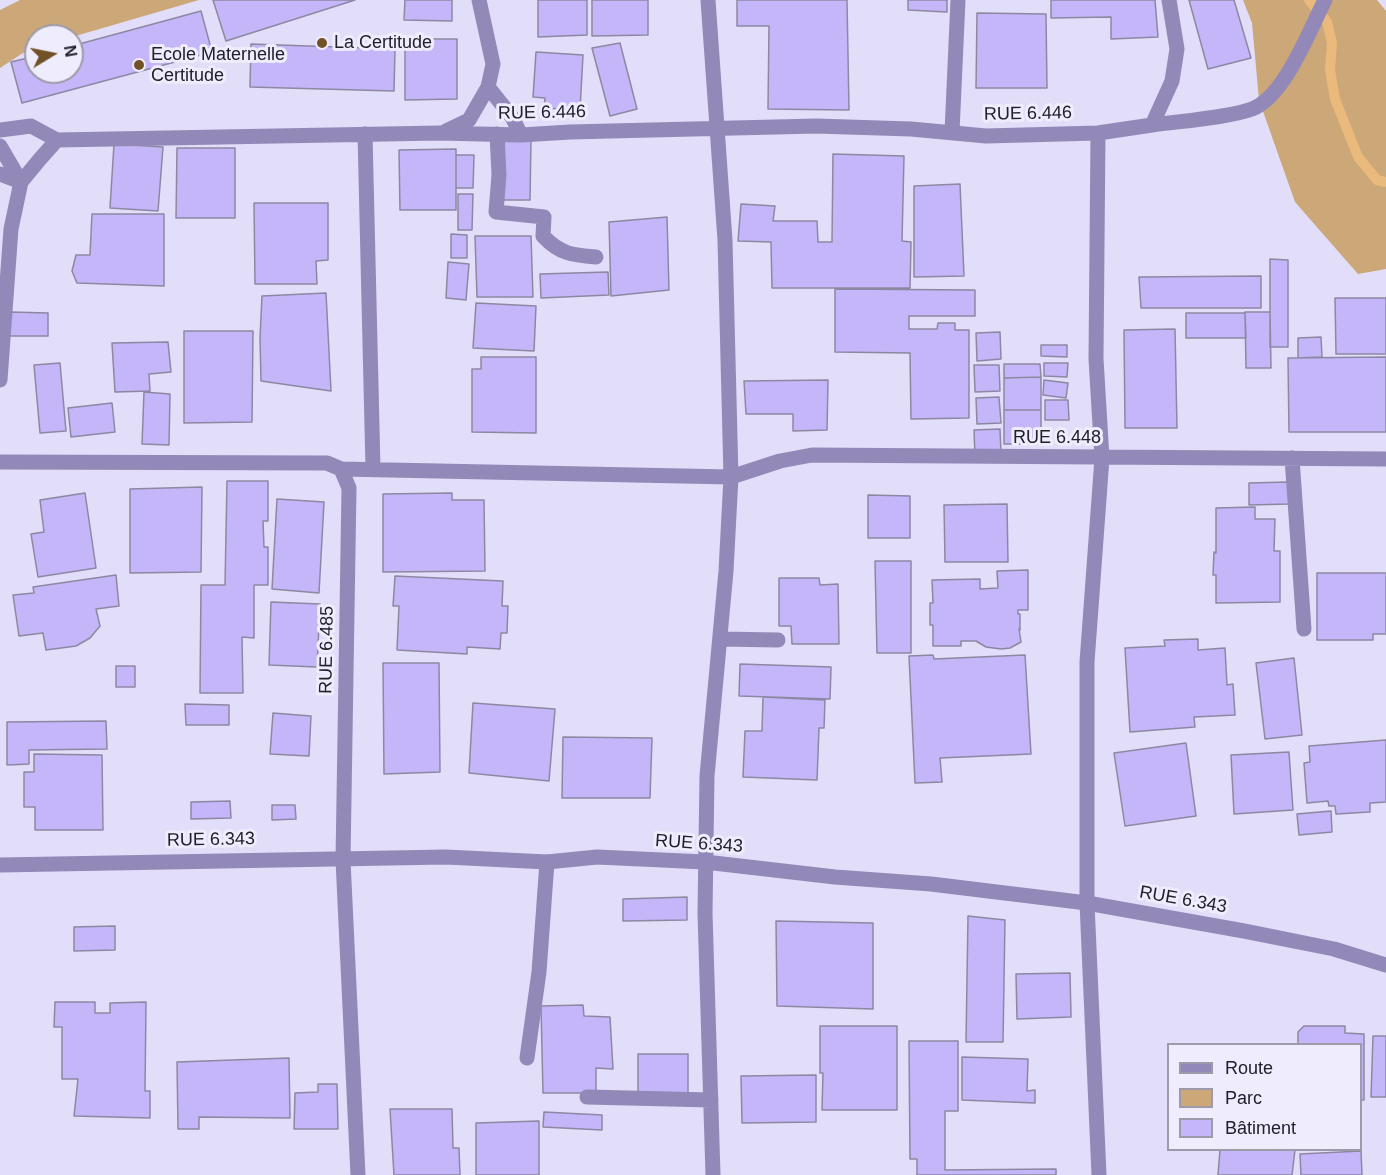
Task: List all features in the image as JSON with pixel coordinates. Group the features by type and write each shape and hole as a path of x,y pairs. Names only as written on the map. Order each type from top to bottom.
{"street":[{"path":"440,133 469,120 488,87 493,64 479,0"},
{"path":"708,0 725,240 731,477 720,639 707,776 705,862 713,1175"},
{"path":"952,132 958,0"},
{"path":"1152,125 1172,81 1177,49 1169,0"},
{"name":"RUE 6.446","path":"57,141 440,133 521,135 816,126 952,132 986,136 1098,133 1253,109 1270,98 1282,83 1325,0"},
{"path":"488,87 512,117 521,135"},
{"path":"0,130 31,126 57,141 21,182 11,229 0,380"},
{"path":"1098,133 1096,359 1102,458 1086,663 1087,903 1100,1175"},
{"path":"365,134 373,469"},
{"path":"497,134 499,175 496,212 544,217 543,236 552,245 567,254 596,258"},
{"path":"0,146 21,182"},
{"path":"0,174 21,182"},
{"name":"RUE 6.448","path":"341,469 731,477 780,461 812,455 1386,459"},
{"path":"1292,458 1304,629"},
{"path":"0,462 327,463 341,469"},
{"name":"RUE 6.485","path":"341,469 350,488 343,860 357,1175"},
{"path":"720,639 778,640"},
{"name":"RUE 6.343","path":"0,865 446,857 547,862 597,857 705,862 835,877 931,884 1087,903 1323,947 1386,965"},
{"path":"527,1058 539,972 547,862"},
{"path":"587,1097 711,1100"}],"green space":[{"path":"20,0 199,0 84,34 84,24 24,24 24,52 0,68 0,10"},
{"path":"1243,0 1377,0 1386,11 1386,269 1358,274 1295,202 1259,100 1252,23"}],"building":[{"path":"213,0 355,0 226,41"},
{"path":"405,0 452,0 452,21 404,20"},
{"path":"538,0 587,0 587,35 538,37"},
{"path":"592,0 648,0 648,35 592,36"},
{"path":"737,0 847,0 849,110 768,109 769,26 737,26"},
{"path":"908,0 947,0 947,12 908,10"},
{"path":"1051,0 1155,0 1158,37 1111,39 1111,17 1051,18"},
{"path":"1189,0 1234,0 1251,58 1208,69"},
{"path":"201,11 212,52 22,103 11,62 24,59 24,84 84,84 84,43"},
{"path":"977,13 1046,14 1047,88 976,88"},
{"path":"405,39 457,39 457,99 405,100"},
{"path":"620,43 637,109 610,116 592,48"},
{"path":"251,44 395,49 394,91 250,87"},
{"path":"536,52 583,55 580,110 544,108 545,98 533,97"},
{"path":"504,139 531,139 530,200 503,200"},
{"path":"114,144 163,147 158,211 110,208"},
{"path":"177,148 235,148 235,218 176,218"},
{"path":"456,149 456,210 400,210 399,150"},
{"path":"833,154 904,156 902,241 911,242 910,288 772,288 771,242 738,241 741,204 775,206 773,221 817,221 818,242 832,242"},
{"path":"456,155 474,155 473,188 456,188"},
{"path":"960,184 964,276 914,277 914,186"},
{"path":"458,194 473,194 472,230 458,230"},
{"path":"254,203 328,203 328,260 316,261 317,284 255,284"},
{"path":"92,214 164,214 164,286 77,283 72,271 76,255 90,255"},
{"path":"667,217 669,290 611,296 609,222"},
{"path":"451,234 467,235 467,258 451,258"},
{"path":"475,236 531,236 533,297 477,297"},
{"path":"1270,259 1288,260 1288,347 1270,347"},
{"path":"448,262 469,264 466,300 446,298"},
{"path":"608,272 609,295 541,298 540,274"},
{"path":"1261,276 1261,308 1141,308 1139,277"},
{"path":"835,289 975,290 975,316 909,316 909,329 937,329 938,323 955,323 955,330 969,330 969,418 911,419 910,353 835,352"},
{"path":"326,293 331,391 261,381 262,296"},
{"path":"1335,298 1386,298 1386,354 1336,354"},
{"path":"476,303 536,306 534,351 473,348"},
{"path":"10,312 48,313 48,336 9,336"},
{"path":"1245,312 1270,312 1271,368 1246,368"},
{"path":"1186,313 1245,313 1246,338 1186,338"},
{"path":"1175,329 1177,428 1125,428 1124,330"},
{"path":"184,331 253,331 252,422 184,423"},
{"path":"1000,332 1001,359 977,361 976,333"},
{"path":"1321,337 1322,357 1298,358 1298,338"},
{"path":"168,342 171,372 149,374 150,391 115,392 112,343"},
{"path":"1041,345 1067,345 1067,357 1041,356"},
{"path":"481,357 536,357 536,433 472,432 472,369 481,369"},
{"path":"1386,357 1386,432 1289,432 1288,358"},
{"path":"60,363 66,431 40,433 34,365"},
{"path":"1044,363 1068,363 1067,377 1044,376"},
{"path":"1004,364 1040,364 1041,377 1004,378"},
{"path":"974,365 999,365 1000,391 975,392"},
{"path":"1041,377 1041,410 1004,410 1004,378"},
{"path":"828,380 827,430 793,431 793,414 746,414 744,381"},
{"path":"1044,380 1068,383 1066,398 1043,395"},
{"path":"144,392 170,394 169,445 142,444"},
{"path":"999,397 1001,423 977,424 976,398"},
{"path":"1045,400 1068,400 1069,420 1045,420"},
{"path":"112,403 115,432 71,437 68,408"},
{"path":"1004,410 1041,410 1041,444 1004,444"},
{"path":"1000,429 1001,454 975,455 974,430"},
{"path":"227,481 268,481 268,521 263,521 264,547 268,547 268,585 254,585 254,638 242,637 243,693 200,693 201,585 225,585"},
{"path":"1288,482 1289,504 1249,505 1249,483"},
{"path":"202,487 201,572 130,573 130,489"},
{"path":"85,493 96,568 38,577 31,534 44,532 40,500"},
{"path":"452,493 452,500 484,500 485,571 383,572 383,494"},
{"path":"868,495 910,496 910,538 868,538"},
{"path":"277,499 324,502 319,593 272,589"},
{"path":"1007,504 1008,562 945,562 944,505"},
{"path":"1255,507 1255,519 1275,519 1274,551 1280,551 1280,602 1216,603 1216,575 1213,575 1214,552 1216,553 1216,508"},
{"path":"875,561 911,561 911,653 877,653"},
{"path":"1028,570 1028,610 1018,610 1021,642 1010,648 1001,649 986,647 976,641 961,641 961,646 933,646 933,625 930,625 930,603 933,603 932,580 980,579 980,589 998,588 997,571"},
{"path":"1317,573 1386,573 1386,634 1373,634 1373,640 1317,640"},
{"path":"116,575 119,606 96,609 100,626 90,638 76,646 46,650 43,633 19,636 13,595 34,593 33,587"},
{"path":"395,576 503,581 502,606 508,606 507,633 501,633 500,649 467,647 467,654 397,650 399,606 393,606"},
{"path":"779,578 819,578 820,585 838,584 839,644 792,644 791,626 779,626"},
{"path":"271,602 320,604 317,667 269,665"},
{"path":"1198,639 1198,650 1225,648 1227,685 1233,684 1235,715 1194,717 1195,727 1130,732 1125,648 1165,646 1164,640"},
{"path":"933,655 934,659 1025,655 1031,754 940,758 942,782 915,783 909,656"},
{"path":"1294,658 1302,735 1265,739 1256,663"},
{"path":"383,663 439,663 440,772 384,774"},
{"path":"740,664 831,667 830,699 739,696"},
{"path":"116,666 135,666 135,687 116,687"},
{"path":"763,697 825,700 824,728 819,728 817,780 743,777 745,731 762,731"},
{"path":"473,703 555,709 549,781 469,773"},
{"path":"185,704 229,705 229,725 186,725"},
{"path":"273,713 311,716 309,756 270,754"},
{"path":"106,721 107,749 29,750 29,764 7,765 7,722"},
{"path":"563,737 652,738 650,798 562,798"},
{"path":"1386,740 1386,802 1370,803 1370,812 1336,814 1335,806 1329,806 1328,801 1307,803 1304,763 1310,762 1309,746"},
{"path":"1186,743 1196,816 1125,826 1114,753"},
{"path":"1289,752 1293,810 1234,814 1231,755"},
{"path":"34,754 102,755 103,830 35,830 35,807 24,807 24,772 34,772"},
{"path":"230,801 231,818 191,819 191,802"},
{"path":"272,805 295,805 296,819 272,820"},
{"path":"1331,811 1332,832 1299,835 1297,814"},
{"path":"687,897 687,920 623,921 623,899"},
{"path":"968,916 1005,920 1003,1042 966,1042"},
{"path":"776,921 873,923 873,1009 777,1006"},
{"path":"115,926 115,950 74,951 74,927"},
{"path":"1070,973 1071,1017 1017,1019 1016,974"},
{"path":"55,1002 95,1002 95,1013 110,1013 110,1003 146,1002 145,1091 150,1091 150,1118 74,1116 78,1079 62,1079 62,1027 54,1027"},
{"path":"583,1005 584,1016 610,1017 613,1069 596,1068 596,1093 543,1093 541,1006"},
{"path":"820,1026 897,1026 897,1110 822,1110 823,1073 820,1073"},
{"path":"1304,1026 1345,1026 1345,1033 1364,1034 1364,1100 1362,1100 1362,1043 1298,1043 1298,1032"},
{"path":"1373,1036 1386,1036 1386,1097 1371,1097"},
{"path":"909,1041 958,1041 958,1111 945,1111 945,1170 1056,1169 1056,1175 917,1175 917,1159 910,1159"},
{"path":"638,1054 688,1054 688,1095 638,1096"},
{"path":"962,1057 1028,1059 1027,1091 1035,1090 1035,1103 962,1100"},
{"path":"289,1058 290,1118 199,1117 199,1129 178,1129 177,1062"},
{"path":"816,1075 816,1122 742,1123 741,1076"},
{"path":"318,1084 337,1084 338,1129 294,1129 295,1093 318,1092"},
{"path":"390,1109 452,1109 453,1148 459,1148 460,1175 394,1175"},
{"path":"544,1112 602,1115 602,1130 543,1127"},
{"path":"539,1121 539,1175 476,1175 476,1123"},
{"path":"1220,1151 1295,1151 1292,1175 1218,1175"},
{"path":"1361,1151 1362,1175 1301,1175 1300,1154"}],"waterway":[{"path":"1309,0 1327,22 1332,43 1330,70 1335,99 1358,157 1377,180 1386,182"}],"place":[{"name":"La Certitude","path":"322,43"},
{"name":"Ecole Maternelle Certitude","path":"139,65"}]}
